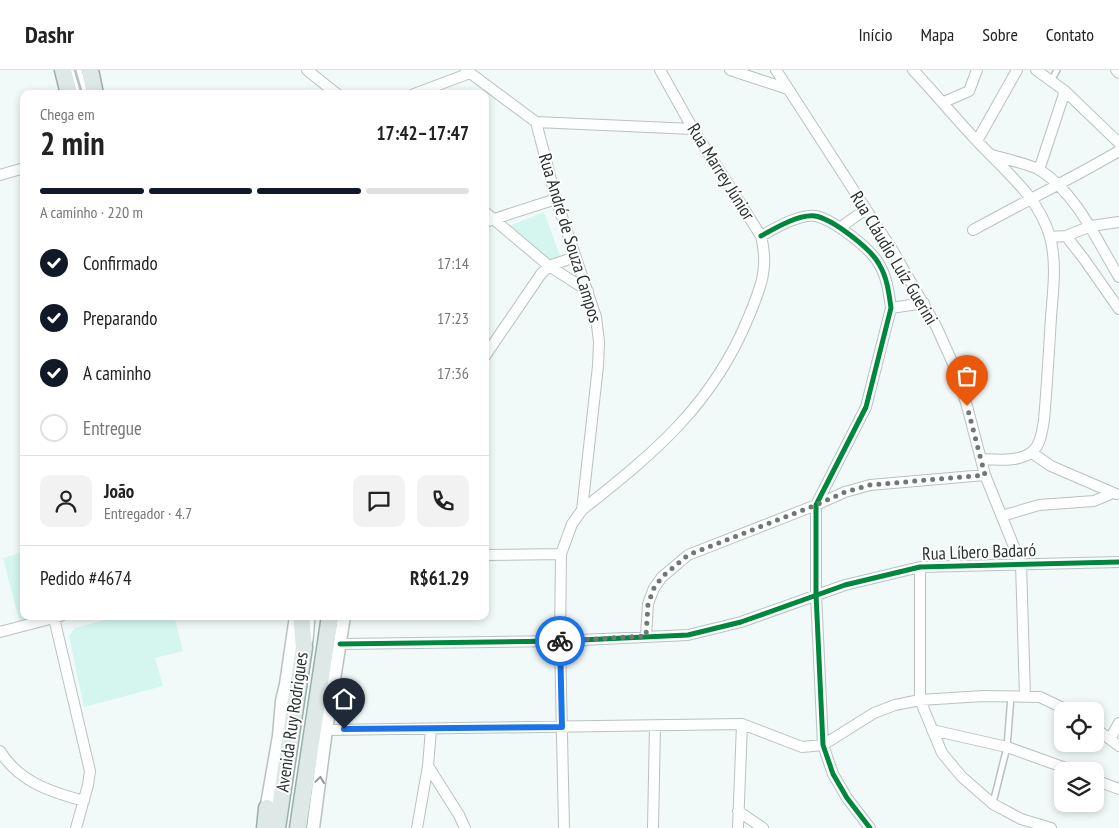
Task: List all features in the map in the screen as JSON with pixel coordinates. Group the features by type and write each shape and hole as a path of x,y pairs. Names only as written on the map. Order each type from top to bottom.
{"main road":[{"path":"63,70 68,90"},
{"path":"90,70 94,90"},
{"name":"Avenida Ruy Rodrigues","path":"277,828 304,647 301,620"},
{"name":"Avenida Ruy Rodrigues","path":"298,828 329,620"},
{"path":"263,828 267,808"}],"street":[{"path":"307,70 332,90"},
{"name":"Rua Marrey Júnior","path":"582,510 657,448 689,416 709,391 731,355 761,286 765,268 765,252 761,236 693,129 660,70"},
{"path":"730,70 788,89"},
{"name":"Rua Cláudio Luíz Guerini","path":"776,70 893,251 924,303 954,366 967,406 985,475 1021,564 1025,696"},
{"path":"913,70 1031,198 1050,237 1054,256 1054,282 1044,420 1040,441 1032,453 1022,458 982,459"},
{"path":"944,102 969,91 977,70"},
{"path":"977,141 1017,70"},
{"path":"1036,70 1065,92 1119,143"},
{"path":"1116,70 1119,73"},
{"path":"424,90 468,72 536,122 693,129"},
{"path":"1039,170 1065,92"},
{"name":"Rua André de Souza Campos","path":"536,122 556,199 596,317 599,342 582,510 572,524 561,554 560,640 564,828"},
{"path":"973,230 1031,198 1058,186 1119,151"},
{"path":"991,155 1039,170 1058,186 1091,226 1101,248 1119,277"},
{"path":"0,175 20,169"},
{"path":"489,221 556,199"},
{"path":"841,227 866,208"},
{"path":"761,236 796,219 815,216 841,227 878,262 885,277 892,308 866,407 816,505 816,594 824,745 833,774 847,798 870,828"},
{"path":"489,221 549,266 588,291"},
{"path":"1050,237 1066,236 1091,226 1119,222"},
{"path":"1066,236 1119,309"},
{"path":"878,262 893,251"},
{"path":"489,350 526,294 549,266 575,257"},
{"path":"892,308 924,303"},
{"path":"1032,453 1051,466 1116,494"},
{"path":"646,636 648,604 654,588 662,577 688,555 845,492 870,485 985,475"},
{"path":"1002,516 1039,505 1094,501 1116,494"},
{"path":"489,555 561,554"},
{"name":"Rua Líbero Badaró","path":"340,644 560,640 688,635 741,622 816,594 872,577 920,567 1119,562"},
{"path":"920,567 920,700 942,753 968,782 993,804 1022,819 1051,828"},
{"path":"0,632 46,620"},
{"path":"59,620 90,771 76,828"},
{"path":"267,808 295,620"},
{"path":"313,828 343,620"},
{"path":"326,730 742,724 802,747 824,745 874,713 895,705 920,700 1025,696 1040,697 1054,704"},
{"path":"1110,739 1119,723"},
{"path":"738,828 742,724"},
{"path":"653,828 655,726"},
{"path":"417,828 428,766 431,729"},
{"path":"932,730 1007,746 1054,764"},
{"path":"1104,735 1119,746"},
{"path":"0,751 7,762 26,779 56,793 84,801"},
{"path":"428,766 465,828"},
{"path":"1104,783 1119,789"},
{"path":"738,811 763,828"}],"lane":[{"path":"71,70 77,90"},
{"path":"79,70 85,90"},
{"path":"1051,82 1056,70"},
{"path":"295,750 311,620"},
{"path":"993,804 1007,746 1011,696"}],"green space":[{"path":"544,212 560,256 548,261 506,227"},
{"path":"20,553 20,620 48,620 21,627 3,558"},
{"path":"105,620 175,620 183,651 155,658 163,686 84,707 69,636 75,628"}],"cycle path":[{"path":"761,236 787,222 802,217 815,216 823,218 851,236 875,258 884,274 888,291 891,308 866,407 816,505 816,594 823,745 833,774 847,798 870,828"},
{"path":"340,644 560,641 688,635 741,622 845,585 920,567 1119,562"}],"way so far":[{"path":"560,641 646,636 648,604 654,588 673,566 688,555 845,492 870,485 985,475 967,406"}],"route":[{"path":"344,729 562,727 560,641"}]}
